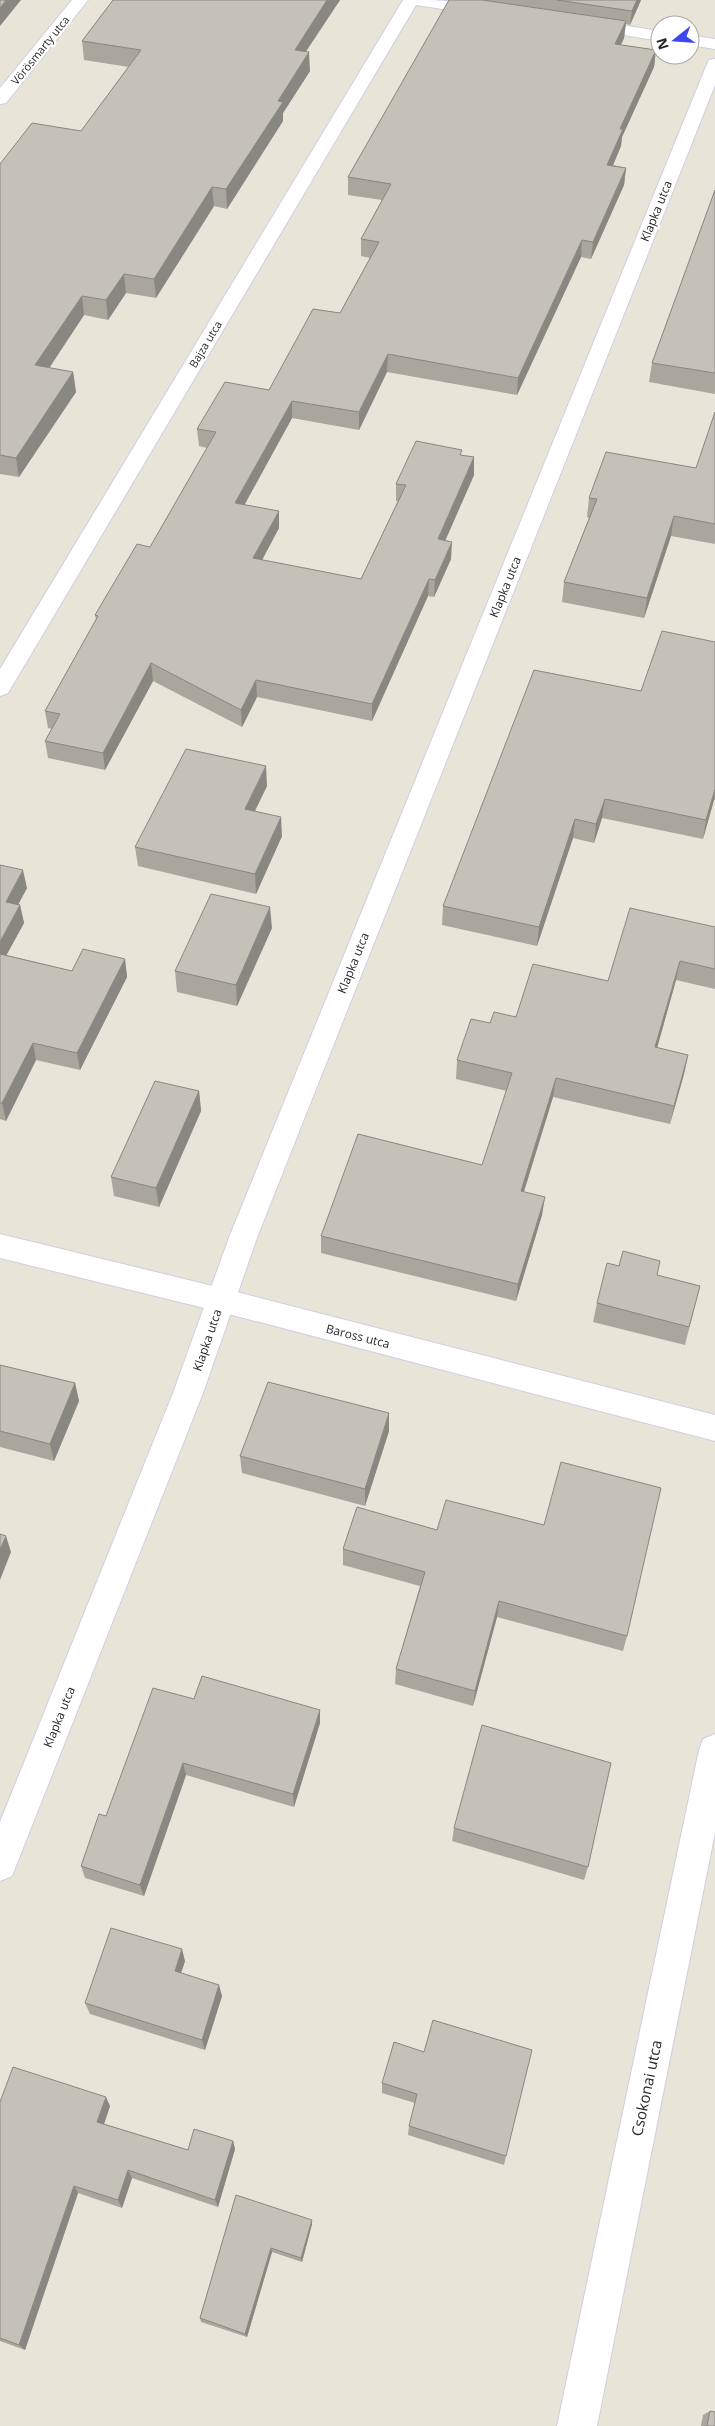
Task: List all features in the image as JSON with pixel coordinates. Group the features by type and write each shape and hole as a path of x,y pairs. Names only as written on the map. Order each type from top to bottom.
{"street":[{"name":"Vörösmarty utca","path":"0,99 80,0"},
{"name":"Bajza utca","path":"0,688 411,0"},
{"path":"417,0 495,11"},
{"path":"573,23 650,35"},
{"path":"700,42 715,44"},
{"name":"Klapka utca","path":"0,1864 188,1393 247,1226 715,64"},
{"name":"Baross utca","path":"0,1246 221,1300 715,1428"},
{"name":"Csokonai utca","path":"577,2426 715,1750"}],"building":[{"path":"0,0 6,0 0,8"},
{"path":"113,0 327,0 295,50 309,52 278,101 283,102 226,189 212,187 154,279 124,274 106,300 82,296 35,365 73,372 16,458 0,455 0,164 32,123 81,131 141,50 82,41"},
{"path":"449,0 482,0 626,21 615,44 650,49 650,63 620,129 623,129 607,165 626,168 593,242 582,240 518,378 388,354 359,412 292,401 235,503 279,511 253,558 361,579 406,485 396,484 416,441 462,450 460,455 474,457 438,539 452,542 435,580 429,579 372,704 256,680 241,710 151,663 103,753 45,741 60,714 45,711 98,616 95,615 137,544 150,547 216,432 197,429 225,382 269,390 313,309 340,313 379,242 361,239 391,184 348,177"},
{"path":"557,0 637,0 632,11"},
{"path":"715,190 715,373 652,363"},
{"path":"715,412 715,524 674,516 647,598 564,582 597,499 589,498 606,452 696,468"},
{"path":"662,631 715,642 715,789 706,820 605,799 596,824 575,819 539,927 443,906 534,670 641,691"},
{"path":"186,749 266,766 245,809 281,817 255,874 135,847"},
{"path":"0,865 23,870 6,902 20,905 0,942"},
{"path":"211,894 270,907 236,985 175,971"},
{"path":"630,908 715,927 715,969 680,961 655,1047 688,1055 674,1106 556,1078 521,1191 545,1197 518,1284 321,1236 358,1134 482,1165 512,1073 457,1060 471,1019 490,1023 494,1012 516,1017 533,964 608,981"},
{"path":"83,949 125,959 77,1053 33,1043 2,1103 0,1103 0,954 72,971"},
{"path":"155,1081 199,1091 156,1188 111,1177"},
{"path":"623,1251 660,1261 657,1275 700,1286 689,1327 597,1303 607,1263 619,1266"},
{"path":"0,1365 75,1383 50,1444 0,1431"},
{"path":"268,1382 389,1413 365,1489 240,1456"},
{"path":"561,1462 661,1488 627,1636 499,1601 475,1691 396,1669 425,1572 343,1549 357,1507 437,1530 446,1500 544,1525"},
{"path":"0,1534 6,1536 0,1550"},
{"path":"202,1676 320,1710 293,1794 183,1763 140,1885 81,1866 99,1814 106,1816 153,1688 194,1699"},
{"path":"482,1725 611,1763 588,1867 454,1828"},
{"path":"111,1928 182,1949 175,1971 219,1985 202,2040 85,2003"},
{"path":"433,2020 532,2050 506,2156 409,2126 417,2094 382,2083 394,2042 424,2052"},
{"path":"13,2067 106,2097 97,2122 188,2150 194,2129 233,2141 215,2200 128,2170 118,2200 74,2186 19,2345 0,2338 0,2102"},
{"path":"236,2195 312,2220 301,2258 271,2248 245,2334 200,2318"},
{"path":"710,2411 715,2412 715,2426 707,2426"}]}
